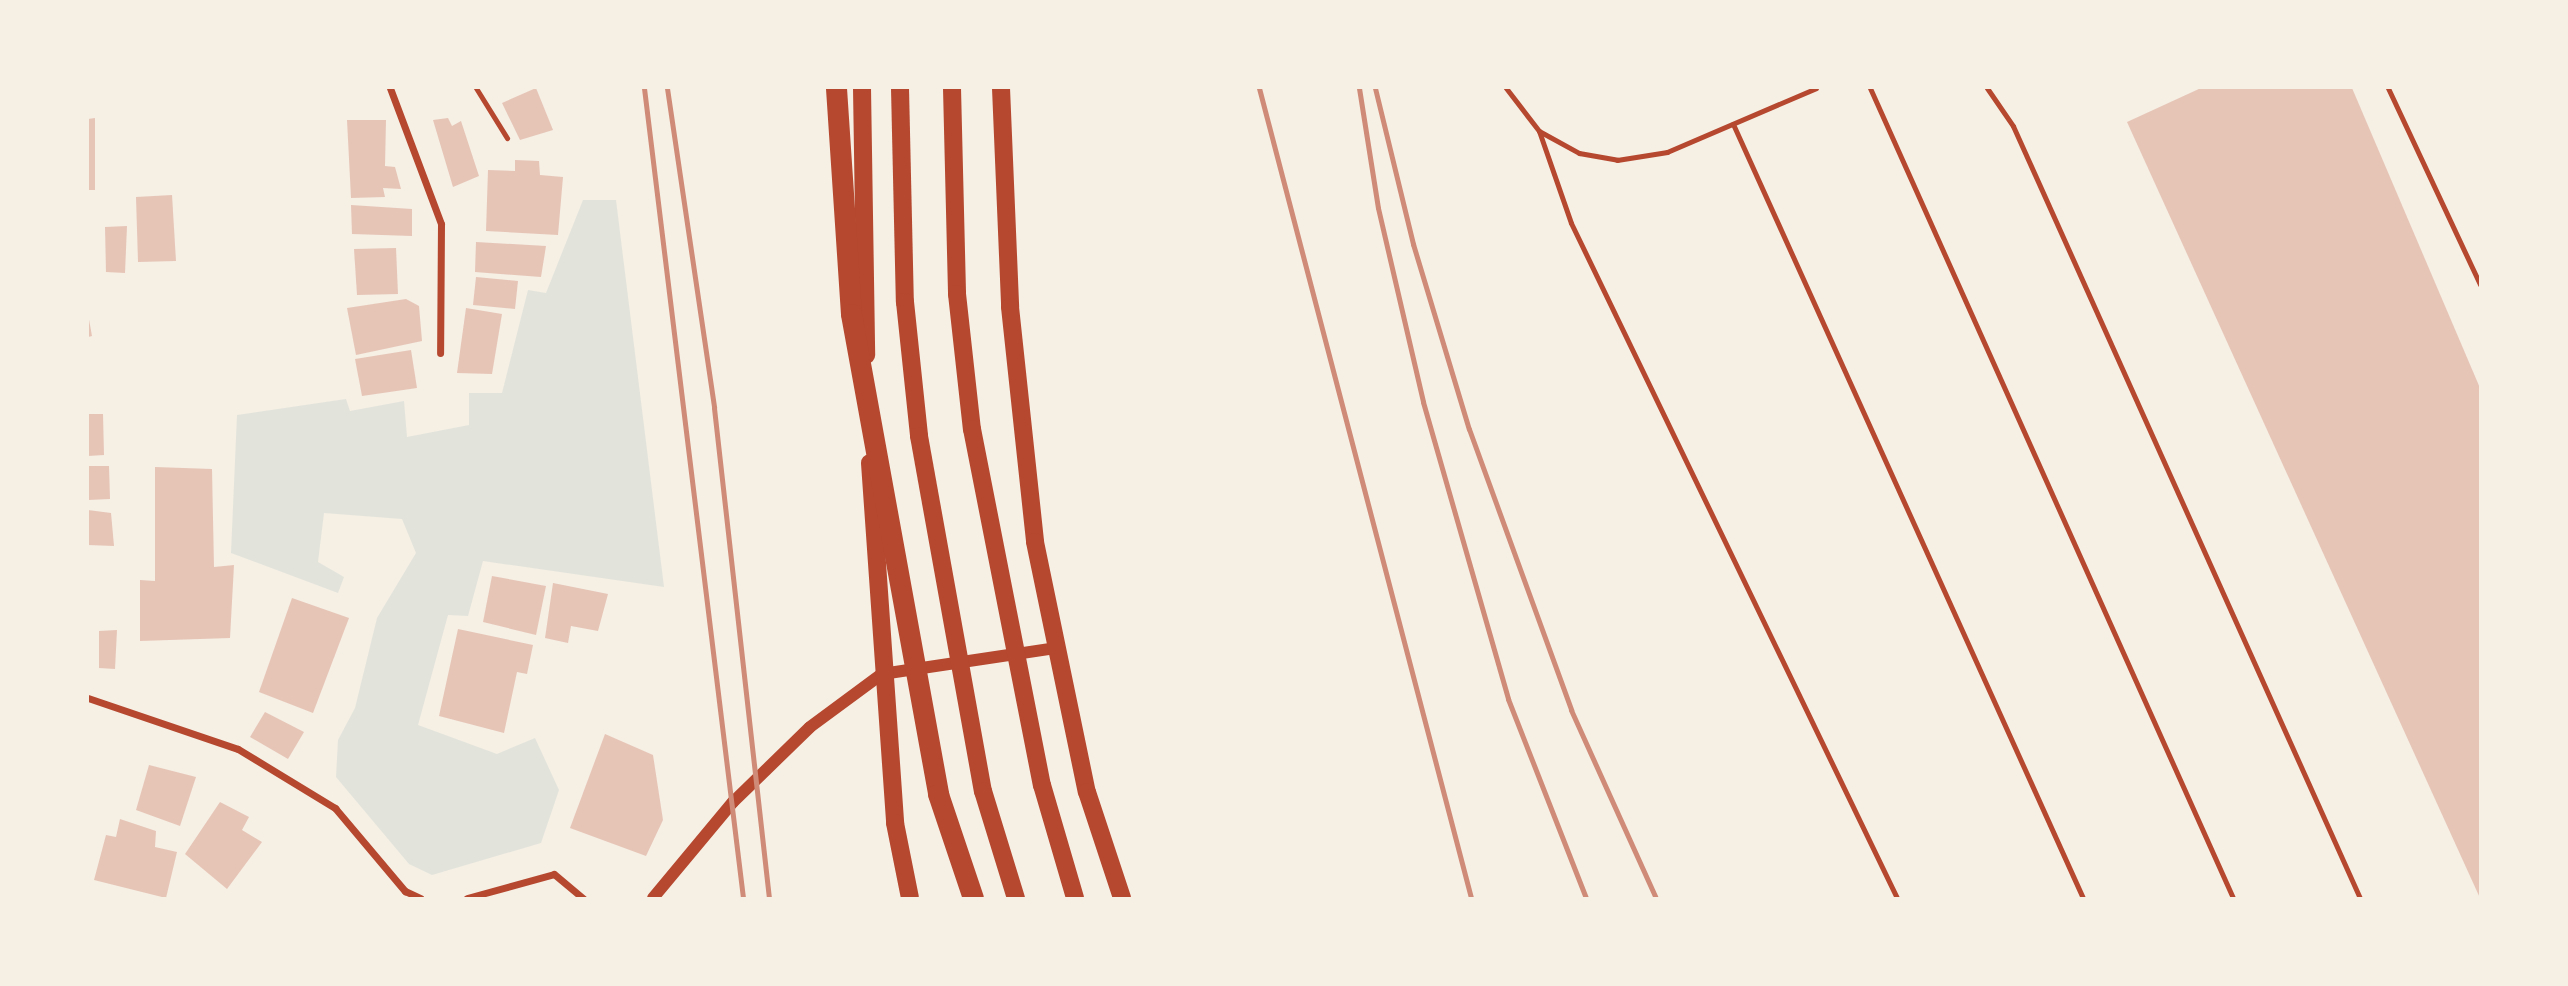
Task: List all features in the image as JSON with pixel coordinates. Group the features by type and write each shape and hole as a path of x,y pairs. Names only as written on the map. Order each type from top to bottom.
{"highway":[{"path":"836,88 851,314 938,794 972,898"}],"main road":[{"path":"862,88 864,311 882,674 895,823 911,898"},
{"path":"900,88 905,302 919,436 983,791 1016,898"},
{"path":"952,88 957,294 972,429 1042,785 1075,898"},
{"path":"1001,88 1020,428 1055,648 1087,792 1122,898"}],"street":[{"path":"390,88 441,224 440,353"},
{"path":"653,898 743,793 810,727 882,674 1055,648"},
{"path":"88,698 260,762 335,808 405,891 420,898"},
{"path":"467,898 554,874 583,898"}],"lane":[{"path":"476,88 507,138"},
{"path":"1506,88 1539,131 1571,223 1897,898"},
{"path":"1539,131 1579,153 1617,160 1667,152 1816,88"},
{"path":"1870,88 2233,898"},
{"path":"1987,88 2013,126 2360,898"},
{"path":"2388,88 2480,284"},
{"path":"1733,124 2083,898"}],"shaded area":[{"path":"583,200 616,200 664,587 483,561 468,616 448,615 418,725 497,754 535,738 559,790 541,843 432,875 409,864 336,777 338,740 355,708 377,618 416,553 402,519 324,513 318,562 344,577 338,593 231,553 237,415 346,399 350,411 404,401 407,437 469,425 469,393 502,393 528,290 546,293"}],"building":[{"path":"536,88 553,130 520,140 502,103"},
{"path":"2201,88 2352,88 2480,388 2480,898 2127,122"},
{"path":"95,118 95,190 88,190 88,119"},
{"path":"448,118 452,126 461,121 479,176 453,187 433,120"},
{"path":"347,120 386,120 385,166 395,167 401,189 383,188 385,197 351,198"},
{"path":"515,160 539,161 540,175 563,177 558,235 486,231 488,170 515,171"},
{"path":"172,195 176,261 138,262 136,197"},
{"path":"351,205 412,209 412,236 352,234"},
{"path":"127,226 125,273 106,272 105,227"},
{"path":"476,242 546,246 541,277 475,272"},
{"path":"396,248 398,294 357,295 354,249"},
{"path":"476,277 518,281 515,309 473,305"},
{"path":"406,299 419,306 422,341 356,355 347,308"},
{"path":"466,308 502,314 492,374 457,373"},
{"path":"88,314 92,336 88,337"},
{"path":"411,350 417,388 362,396 355,359"},
{"path":"88,414 103,414 104,455 88,456"},
{"path":"88,466 109,466 110,499 88,500"},
{"path":"155,467 212,469 214,567 234,565 230,638 140,641 140,580 155,581"},
{"path":"88,510 111,513 114,546 88,545"},
{"path":"492,576 546,586 536,635 483,622"},
{"path":"553,583 608,594 598,631 571,626 568,643 545,638"},
{"path":"292,598 349,618 313,713 259,692"},
{"path":"458,629 533,645 527,674 517,672 504,733 439,716"},
{"path":"117,630 115,669 99,668 99,631"},
{"path":"265,712 304,732 288,759 250,737"},
{"path":"605,734 653,755 663,820 646,856 570,828"},
{"path":"149,765 196,777 180,826 136,810"},
{"path":"220,802 249,817 242,830 262,842 227,889 185,854"},
{"path":"120,819 156,831 155,847 177,852 166,898 94,880 106,835 116,837"}],"railway":[{"path":"644,88 743,898"},
{"path":"667,88 714,408 769,898"},
{"path":"1259,88 1471,898"},
{"path":"1359,88 1378,208 1423,402 1508,699 1586,898"},
{"path":"1375,88 1413,244 1469,429 1571,710 1656,898"}]}
